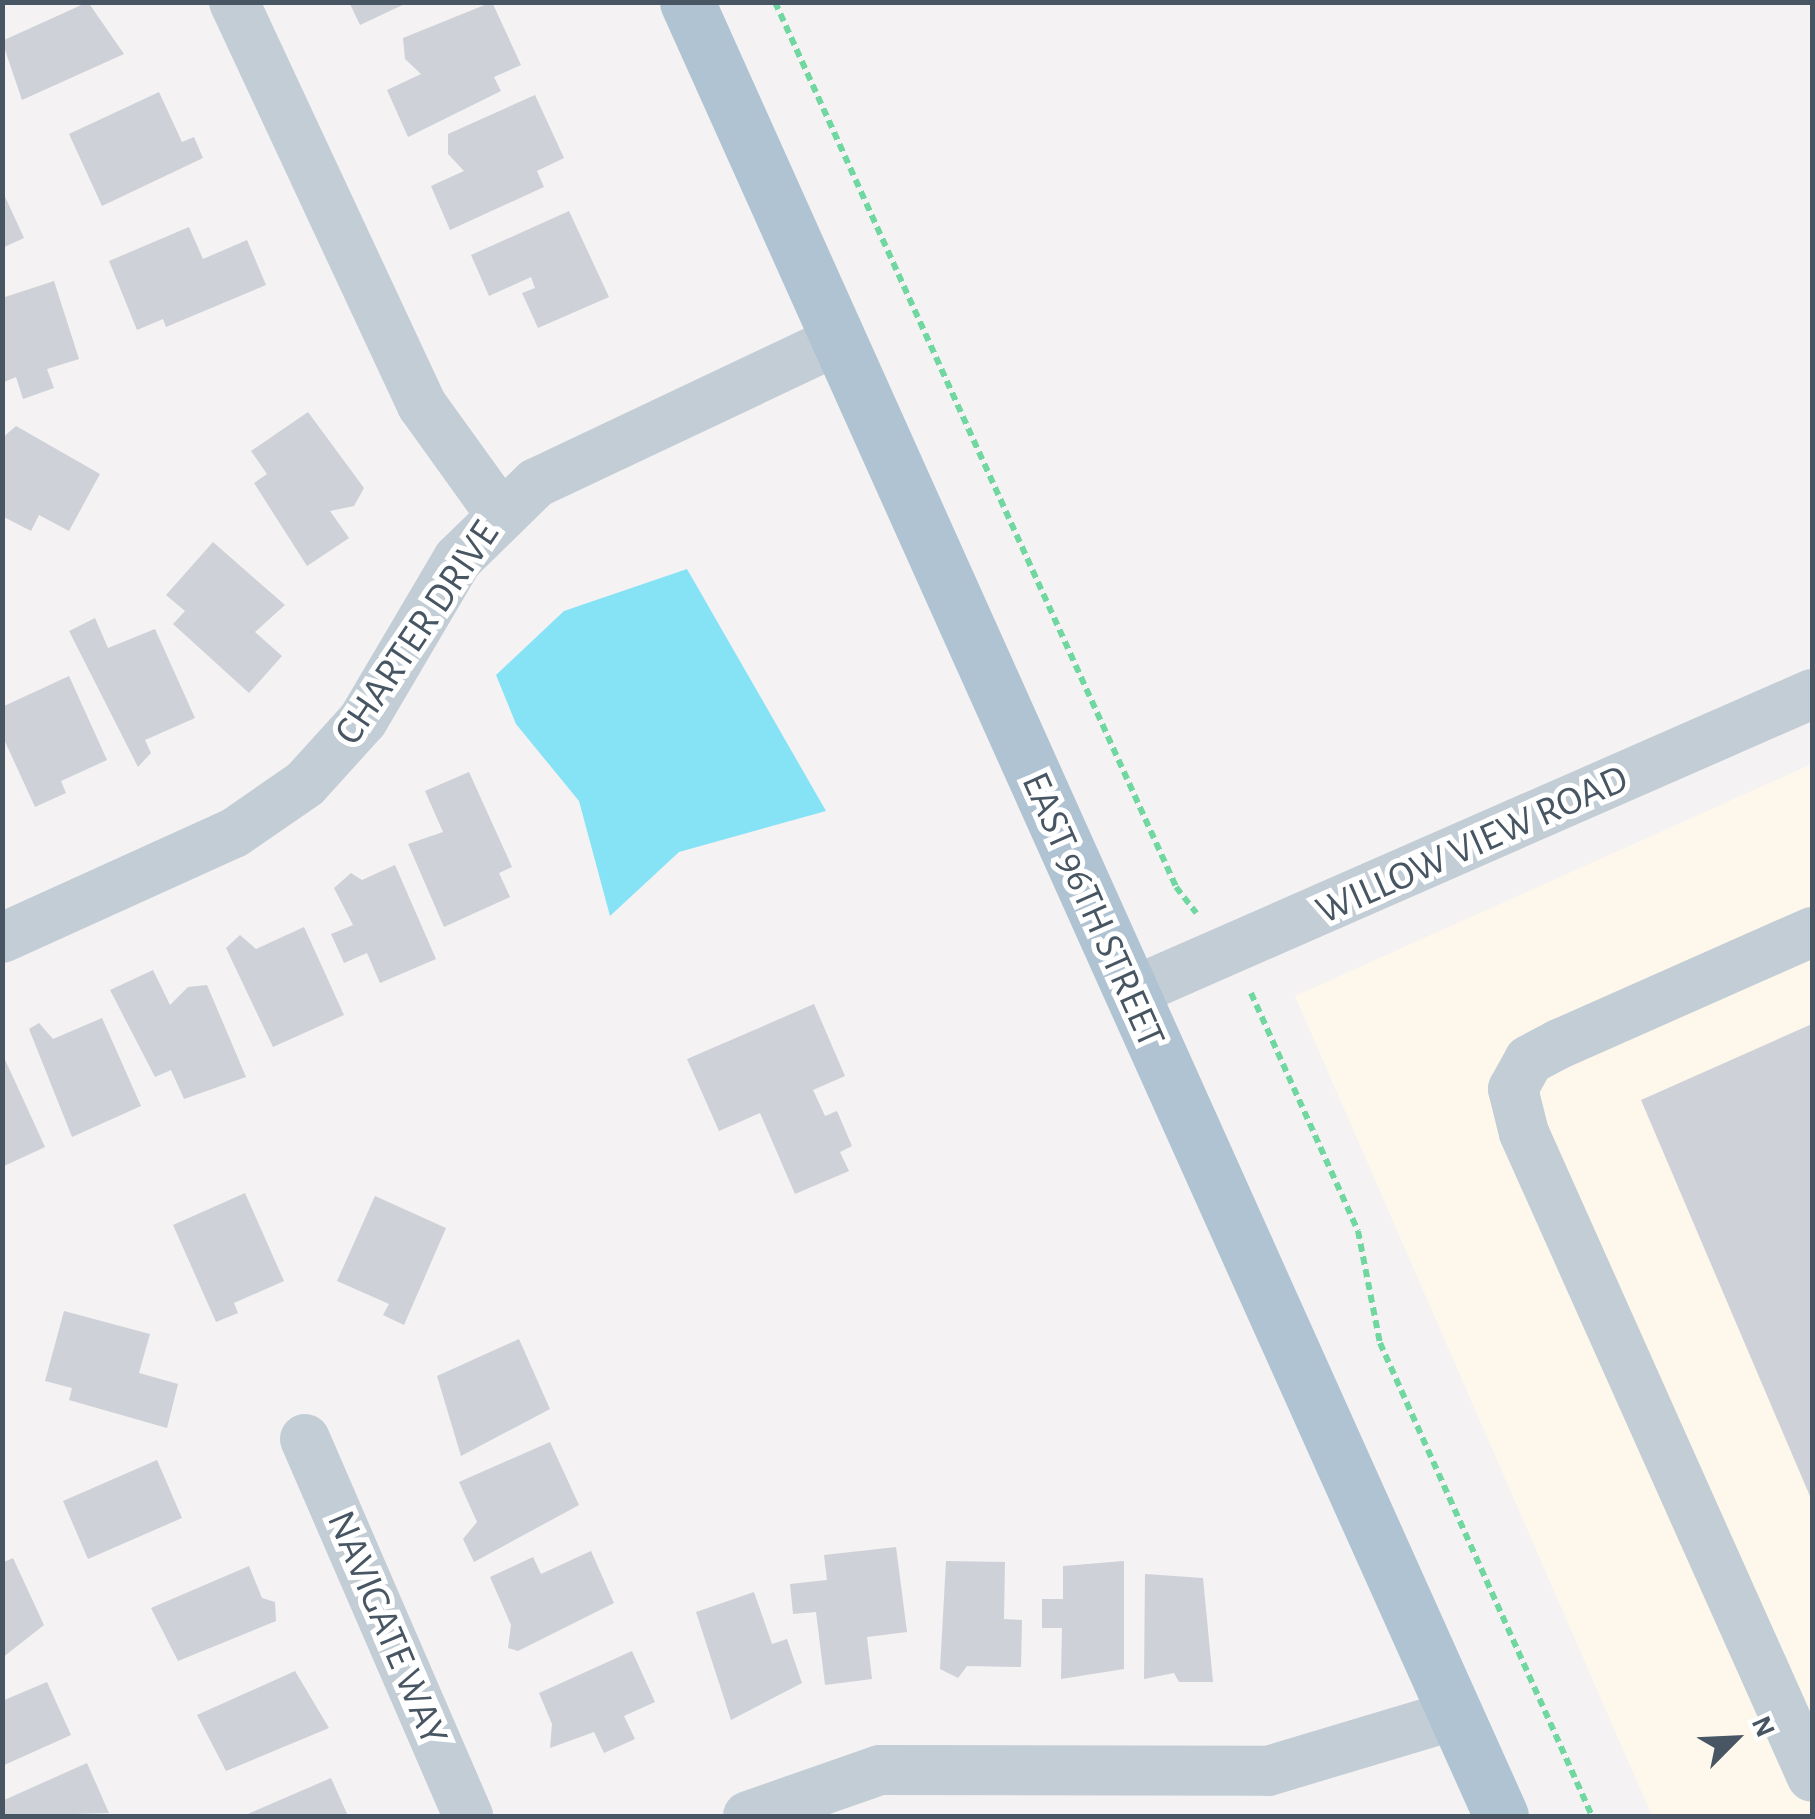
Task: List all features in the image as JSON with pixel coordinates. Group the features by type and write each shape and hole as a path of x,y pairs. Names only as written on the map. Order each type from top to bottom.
{"main road":[{"name":"EAST 96TH STREET","path":"688,2 1501,1816"}],"street":[{"path":"234,2 422,405 499,512"},
{"name":"CHARTER DRIVE","path":"2,938 234,833 305,784 363,720 458,559 499,512 556,472 840,339"},
{"name":"WILLOW VIEW ROAD","path":"1130,993 1227,954 1812,694"},
{"path":"1812,932 1559,1044 1529,1060 1513,1089 1524,1133 1812,1777"},
{"name":"NAVIGATE WAY","path":"305,1439 468,1816"},
{"path":"748,1816 880,1770 1268,1771 1455,1715"}],"path":[{"path":"776,2 1176,887 1227,954 1260,1007 1358,1231 1380,1344 1592,1816"}],"shaded area":[{"path":"1812,764 1812,1816 1652,1816 1295,996"}],"water":[{"path":"687,569 826,811 679,852 610,916 579,801 516,724 496,675 564,611"}],"building":[{"path":"88,2 124,54 22,100 2,41"},
{"path":"352,2 409,2 360,25 350,4"},
{"path":"492,2 521,65 494,77 501,91 408,137 387,90 421,74 405,59 403,38"},
{"path":"159,92 182,142 194,137 203,158 102,206 69,134"},
{"path":"535,95 564,158 537,171 544,187 450,230 431,186 464,171 448,154 448,134"},
{"path":"2,190 24,238 2,248"},
{"path":"569,211 609,297 538,328 522,293 535,288 531,277 489,296 471,255"},
{"path":"189,227 203,259 247,240 266,285 166,327 163,319 137,330 109,261"},
{"path":"54,281 79,359 47,369 54,388 23,399 16,377 2,383 2,298"},
{"path":"308,412 364,488 354,506 330,511 349,538 307,566 254,483 267,474 251,451"},
{"path":"16,426 100,474 69,531 39,515 31,531 2,516 2,438"},
{"path":"213,542 285,605 255,632 282,656 249,693 173,624 185,611 166,595"},
{"path":"95,618 108,648 155,629 195,718 145,740 151,753 138,767 69,631"},
{"path":"69,676 107,760 61,781 66,793 35,807 2,735 2,707"},
{"path":"469,772 512,867 499,873 510,897 444,927 408,844 443,832 425,791"},
{"path":"395,865 436,959 380,983 367,953 344,963 331,934 353,925 334,888 351,873 362,880"},
{"path":"304,927 344,1015 273,1047 226,948 240,935 256,949"},
{"path":"153,970 170,1005 188,987 207,985 246,1077 184,1099 171,1070 155,1077 110,990"},
{"path":"814,1004 845,1076 813,1090 825,1116 837,1111 852,1146 840,1152 849,1171 795,1194 760,1113 719,1131 687,1059"},
{"path":"102,1018 141,1106 72,1137 29,1029 39,1023 53,1039"},
{"path":"1812,1024 1812,1501 1641,1100"},
{"path":"2,1053 45,1147 2,1167"},
{"path":"245,1193 284,1281 234,1303 238,1313 216,1322 173,1225"},
{"path":"375,1196 446,1228 404,1325 383,1315 389,1304 337,1281"},
{"path":"64,1311 150,1334 139,1373 178,1384 167,1428 69,1400 72,1388 45,1381"},
{"path":"519,1339 550,1409 461,1456 437,1376"},
{"path":"550,1442 579,1505 474,1562 463,1539 477,1522 459,1482"},
{"path":"157,1460 182,1518 88,1559 63,1501"},
{"path":"896,1547 907,1632 867,1637 872,1679 825,1685 816,1612 793,1614 790,1584 827,1580 824,1555"},
{"path":"591,1551 614,1603 518,1651 508,1648 511,1625 490,1577 533,1557 541,1574"},
{"path":"13,1558 44,1625 2,1658 2,1563"},
{"path":"946,1561 1005,1562 1004,1619 1022,1620 1021,1667 967,1666 958,1678 940,1669"},
{"path":"1124,1561 1124,1669 1061,1679 1062,1628 1042,1628 1042,1599 1063,1599 1063,1566"},
{"path":"249,1566 262,1598 275,1602 276,1621 178,1661 151,1608"},
{"path":"1145,1574 1203,1578 1213,1682 1179,1682 1174,1673 1144,1679"},
{"path":"754,1592 772,1644 787,1639 802,1683 731,1720 696,1612"},
{"path":"632,1651 655,1702 624,1716 635,1739 604,1753 594,1732 550,1748 552,1724 539,1693"},
{"path":"295,1671 329,1728 226,1771 197,1715"},
{"path":"47,1682 71,1735 2,1766 2,1701"},
{"path":"87,1763 109,1813 2,1816 2,1801"},
{"path":"331,1778 348,1816 243,1816"}]}
